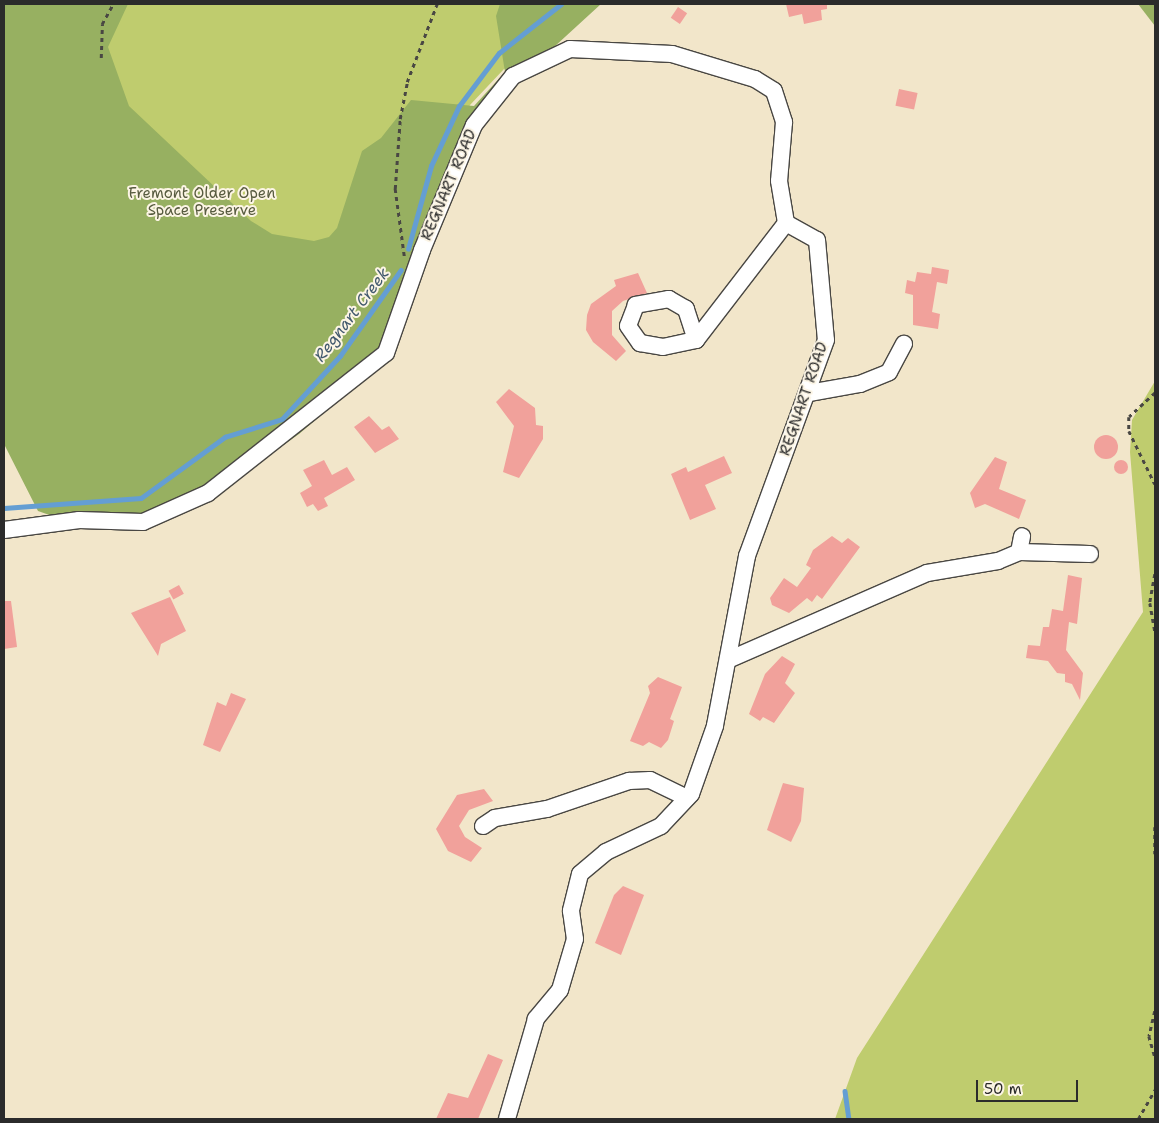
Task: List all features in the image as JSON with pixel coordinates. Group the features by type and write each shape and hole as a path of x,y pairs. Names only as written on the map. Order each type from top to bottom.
{"street":[{"name":"REGNART ROAD","path":"4,530 78,520 143,522 208,493 386,353 422,250 474,124 513,76 570,49 672,54 755,79 774,91 784,122 779,181 786,223 817,240 826,340 747,556 715,726 687,798 660,826 606,852 580,874 571,911 575,938 560,990 536,1018 507,1119"},
{"path":"696,340 786,223"},
{"path":"808,393 860,384 889,372 904,344"},
{"path":"728,660 928,573 998,561 1021,544 1090,554"},
{"path":"483,826 495,818 547,809 629,781 650,780 687,798"}],"path":[{"path":"101,58 102,24 113,4"},
{"path":"406,260 400,246 395,189 400,119 407,82 437,4"},
{"path":"1155,393 1129,417 1129,431 1155,484"},
{"path":"1155,574 1150,603 1155,631"},
{"path":"1155,827 1155,854"},
{"path":"1155,1011 1149,1036 1155,1057"},
{"path":"1138,1119 1155,1089"}],"green space":[{"name":"Fremont Older Open Space Preserve","path":"4,4 600,4 504,69 470,105 442,167 5,444"},
{"name":"Fremont Older Open Space Preserve","path":"4,4 128,4 108,47 129,106 251,221 272,234 314,241 329,237 337,228 362,151 381,138 411,100 474,106 505,72 496,16 500,4 601,4 518,80 477,126 382,363 299,434 213,495 143,526 75,524 38,511 4,444"},
{"path":"1138,4 1155,4 1155,26"},
{"path":"1155,381 1155,1119 835,1119 857,1058 1143,612 1130,452 1132,420"}],"building":[{"path":"786,4 827,4 827,9 821,10 822,20 804,24 802,14 789,17"},
{"path":"678,7 687,13 680,24 671,18"},
{"path":"899,89 918,93 914,110 895,106"},
{"path":"932,267 949,270 947,284 937,282 932,312 940,314 938,329 913,325 913,295 905,293 907,280 915,282 917,272 931,274"},
{"path":"638,273 647,293 623,301 612,311 612,335 626,351 616,361 593,342 586,330 587,315 591,304 616,286 614,280"},
{"path":"509,389 535,408 536,425 543,426 543,439 519,478 503,472 514,426 496,402"},
{"path":"369,416 382,430 389,426 399,439 375,453 354,427"},
{"path":"1106,435 1111,436 1117,442 1117,452 1111,458 1106,459 1101,458 1095,452 1094,447 1095,442 1101,436"},
{"path":"724,456 732,473 705,485 716,509 690,520 671,474 686,467 688,472"},
{"path":"995,457 1007,462 999,489 1026,500 1019,519 985,504 975,508 970,493"},
{"path":"324,460 332,475 347,467 355,480 324,498 328,506 318,511 313,504 307,507 300,493 312,486 303,470"},
{"path":"1118,460 1124,460 1128,467 1124,474 1118,474 1114,470 1114,464"},
{"path":"832,536 842,543 848,538 860,547 822,599 817,595 812,602 807,598 789,613 772,605 770,598 784,578 797,587 811,568 806,565 813,550"},
{"path":"1068,575 1082,578 1077,624 1069,622 1066,650 1083,673 1080,700 1072,684 1065,682 1065,674 1057,673 1048,661 1026,658 1028,645 1040,646 1043,627 1049,627 1052,609 1063,611"},
{"path":"179,585 184,594 173,600 169,591"},
{"path":"170,597 186,631 161,644 158,656 131,613"},
{"path":"4,601 11,601 17,647 4,649"},
{"path":"782,656 795,664 785,683 795,693 774,723 763,717 760,721 749,714 765,674"},
{"path":"658,677 682,687 670,719 674,721 668,740 661,748 649,742 643,746 630,741 650,693 648,686"},
{"path":"231,693 246,699 220,752 203,745 217,702 226,706"},
{"path":"783,783 804,788 801,821 791,842 767,830"},
{"path":"484,789 493,801 469,810 459,826 465,837 482,848 471,862 448,851 436,829 457,795"},
{"path":"623,886 644,895 621,955 595,943 614,895"},
{"path":"488,1054 503,1060 478,1119 436,1119 448,1093 468,1098"}],"waterway":[{"name":"Regnart Creek","path":"408,249 431,166 459,106 499,53 561,4"},
{"name":"Regnart Creek","path":"4,508 141,498 225,437 282,419 340,356 401,270"},
{"path":"845,1091 849,1119"}]}
